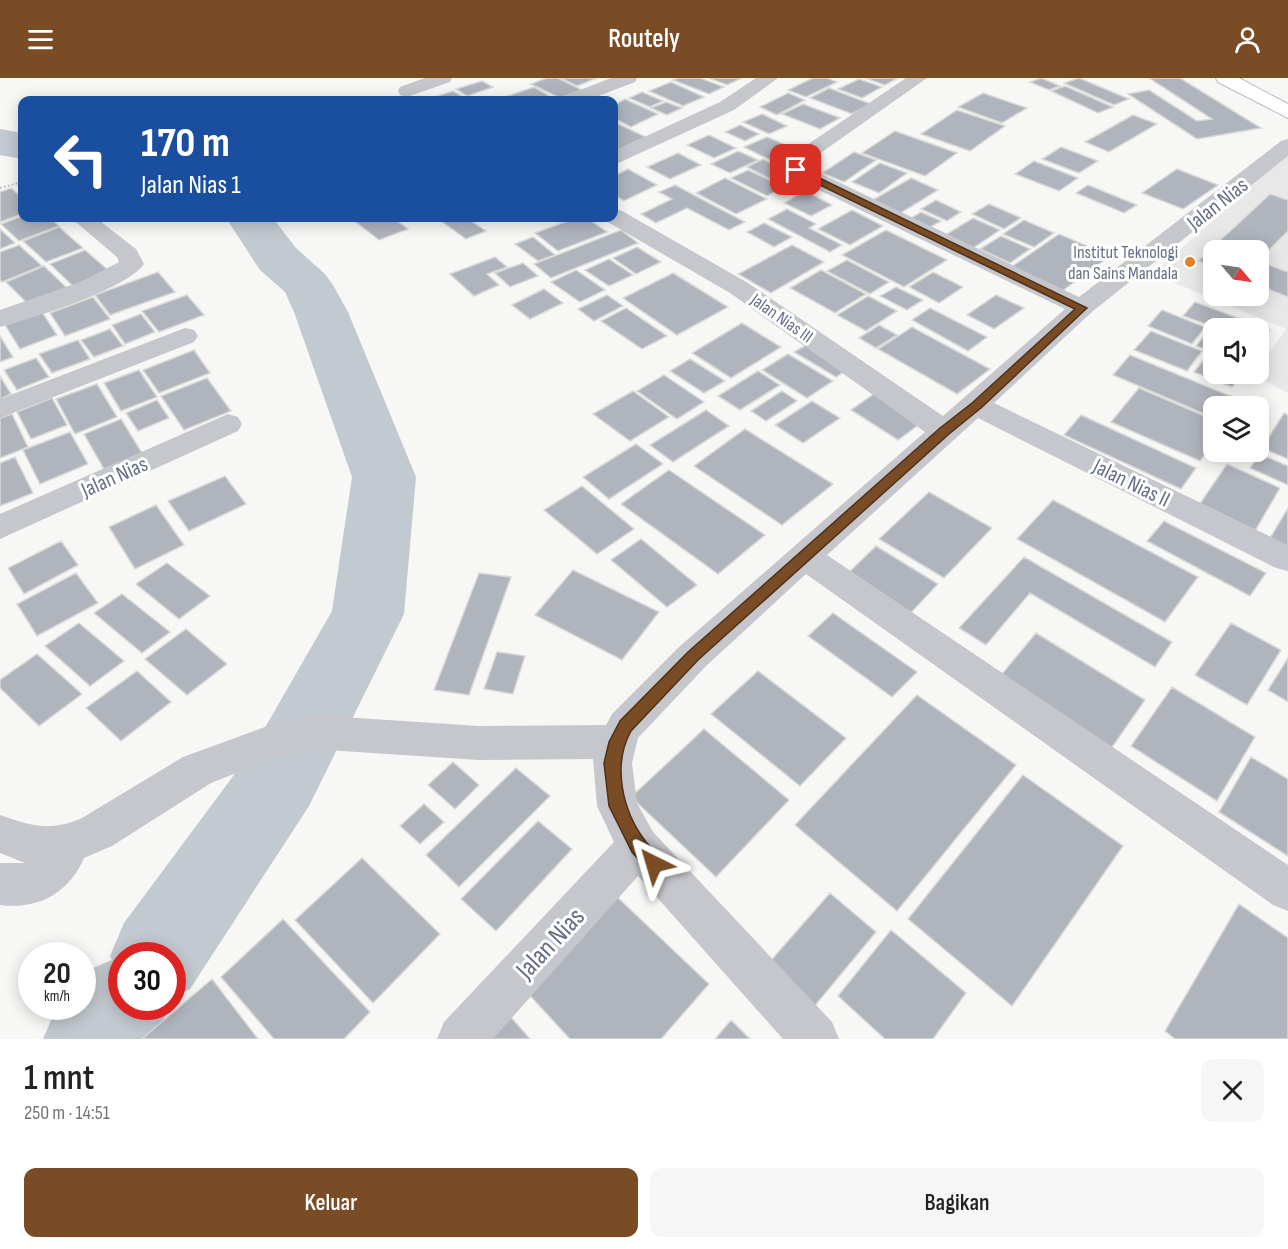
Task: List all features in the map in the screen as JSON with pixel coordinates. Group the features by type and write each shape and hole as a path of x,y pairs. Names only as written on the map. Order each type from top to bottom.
{"main road":[{"path":"1225,78 1288,112"}],"street":[{"path":"407,91 443,78"},
{"path":"582,96 628,78"},
{"path":"618,157 727,106 769,78"},
{"path":"918,78 805,155 796,165 796,170 1082,308"},
{"name":"Jalan Nias","path":"815,1039 638,846 617,806 612,763 616,742 625,726 693,656 944,431 976,406 1082,308 1251,177 1288,145"},
{"name":"Jalan Nias III","path":"618,218 739,288 944,431"},
{"path":"5,309 110,278 128,269 132,264 128,254 87,222"},
{"path":"0,409 185,336"},
{"name":"Jalan Nias II","path":"976,406 1288,559"},
{"name":"Jalan Nias","path":"0,527 228,424"},
{"path":"804,556 1288,890"},
{"path":"0,834 32,846 67,845 97,832 197,771 281,738 327,733 479,743 616,742"},
{"path":"0,884 14,887 32,883 47,875 61,863 67,845"},
{"name":"Jalan Nias","path":"461,1039 638,846"}],"path":[{"path":"0,188 18,183"}],"shaded area":[{"name":"Institut Teknologi dan Sains Mandala","path":"1288,152 1288,393 1269,384 1269,353 1286,329 1269,322 1269,318 1259,318 1230,306 1269,306 1269,240 1203,240 1203,295 1153,274"}],"building":[{"path":"547,78 558,78 582,90 566,96 556,96 531,84"},
{"path":"561,78 597,78 577,86"},
{"path":"700,78 724,87 709,94 673,80"},
{"path":"709,78 742,78 727,85"},
{"path":"813,78 827,78 837,82 806,97 788,90"},
{"path":"865,78 898,78 885,85"},
{"path":"1041,78 1060,86 1049,90 1030,82"},
{"path":"1079,78 1129,99 1114,105 1064,83"},
{"path":"1149,78 1180,78 1261,128 1197,139 1128,94 1149,90 1197,121 1212,119"},
{"path":"859,79 882,87 862,98 838,89"},
{"path":"482,81 493,87 467,96 456,89"},
{"path":"671,82 704,97 683,106 649,91"},
{"path":"1065,86 1113,107 1098,113 1051,91"},
{"path":"534,87 549,96 508,96"},
{"path":"829,88 871,104 852,114 810,98"},
{"path":"453,91 461,96 438,96"},
{"path":"642,92 663,101 650,107 629,98"},
{"path":"788,93 805,100 777,115 760,107"},
{"path":"983,93 1027,108 1002,123 958,107"},
{"path":"625,99 658,114 631,127 618,120 618,103"},
{"path":"666,102 682,108 667,115 651,108"},
{"path":"803,104 840,118 820,129 782,114"},
{"path":"957,110 1005,126 970,151 921,134"},
{"path":"762,114 787,126 769,134 743,122"},
{"path":"1133,115 1157,124 1109,152 1085,142"},
{"path":"618,124 646,137 618,150"},
{"path":"740,125 759,134 745,141 725,132"},
{"path":"895,131 957,153 925,176 862,153"},
{"path":"709,135 736,148 714,158 687,145"},
{"path":"767,137 793,148 770,160 744,147"},
{"path":"1061,147 1098,161 1079,173 1042,159"},
{"path":"738,151 758,160 730,173 711,164"},
{"path":"854,152 876,160 844,182 822,173"},
{"path":"678,153 701,165 670,179 647,167"},
{"path":"763,159 790,173 774,181 747,167"},
{"path":"1034,161 1078,178 1059,191 1015,174"},
{"path":"880,163 907,173 879,193 852,182"},
{"path":"628,169 657,185 624,201 618,197 618,174"},
{"path":"1177,169 1218,185 1183,209 1142,193"},
{"path":"748,170 785,187 767,196 731,178"},
{"path":"725,178 767,199 736,214 696,193"},
{"path":"911,178 938,190 899,214 871,201"},
{"path":"675,185 745,222 729,230 687,208 656,223 641,214 672,199 659,192"},
{"path":"1088,185 1137,205 1124,213 1076,193"},
{"path":"11,188 18,194 18,215 0,222 0,192"},
{"path":"805,191 832,205 811,216 784,203"},
{"path":"1270,194 1288,200 1288,231 1269,250 1269,240 1221,240"},
{"path":"936,200 961,212 947,221 921,209"},
{"path":"989,204 1021,218 1004,229 972,214"},
{"path":"787,209 816,224 809,228 842,245 830,252 768,219"},
{"path":"852,210 883,226 850,245 818,229"},
{"path":"921,212 941,221 927,229 908,220"},
{"path":"18,218 18,222 54,222 59,226 19,241 1,224"},
{"path":"973,218 1000,230 970,250 942,237"},
{"path":"1024,220 1054,233 1034,247 1003,234"},
{"path":"356,222 398,222 408,229 379,240"},
{"path":"443,222 473,222 486,231 466,239"},
{"path":"565,222 593,222 607,232 558,251 535,233"},
{"path":"764,223 792,237 774,247 747,232"},
{"path":"59,227 83,248 46,262 23,241"},
{"path":"0,229 15,243 0,249"},
{"path":"621,230 638,243 551,278 534,264"},
{"path":"886,230 947,260 904,287 842,255"},
{"path":"1059,234 1110,256 1058,294 1007,270"},
{"path":"1001,236 1030,249 1010,263 980,249"},
{"path":"533,237 555,255 538,261 515,244"},
{"path":"19,245 42,266 2,282 0,280 0,252"},
{"path":"792,245 824,262 771,293 738,274"},
{"path":"637,247 661,262 636,274 613,258"},
{"path":"85,250 109,271 73,286 50,264"},
{"path":"495,257 507,267 487,274 499,285 474,296 450,274"},
{"path":"609,259 633,275 609,286 585,270"},
{"path":"847,260 889,282 870,294 827,271"},
{"path":"523,263 538,276 510,287 495,273"},
{"path":"1269,265 1288,272 1288,297 1269,289"},
{"path":"44,266 68,289 29,305 6,282"},
{"path":"576,270 605,290 580,302 551,282"},
{"path":"821,270 866,294 835,313 790,288"},
{"path":"158,272 175,292 110,315 95,295"},
{"path":"933,272 963,287 939,303 909,287"},
{"path":"673,273 728,307 677,335 623,298"},
{"path":"896,287 923,300 907,310 880,296"},
{"path":"544,289 563,303 530,319 512,305"},
{"path":"187,295 204,315 159,332 142,311"},
{"path":"607,295 623,306 594,321 578,309"},
{"path":"996,295 1024,308 994,329 967,315"},
{"path":"868,296 897,311 866,331 837,315"},
{"path":"93,297 110,319 65,336 50,313"},
{"path":"1195,302 1238,318 1203,318 1203,323 1183,316"},
{"path":"626,308 667,336 642,349 601,321"},
{"path":"930,308 987,337 968,351 912,320"},
{"path":"1162,310 1203,326 1203,330 1192,344 1148,326"},
{"path":"42,312 57,335 20,349 5,325"},
{"path":"141,314 155,332 125,344 112,325"},
{"path":"742,323 781,347 731,378 692,353"},
{"path":"879,325 897,335 876,348 859,338"},
{"path":"912,327 990,369 957,394 878,349"},
{"path":"110,329 123,346 94,357 81,340"},
{"path":"1151,331 1202,351 1187,371 1134,350"},
{"path":"0,336 13,357 0,362"},
{"path":"1203,338 1203,348 1196,346"},
{"path":"78,340 90,359 52,373 39,354"},
{"path":"808,344 850,368 836,377 794,352"},
{"path":"194,350 210,373 159,393 143,370"},
{"path":"788,354 833,381 807,398 762,370"},
{"path":"1130,355 1230,396 1203,396 1203,413 1113,375"},
{"path":"36,358 49,377 17,390 4,370"},
{"path":"690,359 725,381 704,393 670,371"},
{"path":"1203,361 1203,376 1194,372"},
{"path":"139,370 157,397 121,411 104,383"},
{"path":"758,371 780,385 740,410 718,396"},
{"path":"664,375 704,402 677,419 637,391"},
{"path":"0,376 11,394 0,399"},
{"path":"207,378 231,411 184,430 161,396"},
{"path":"97,384 117,417 75,434 56,399"},
{"path":"1139,388 1203,415 1203,457 1200,461 1111,422"},
{"path":"633,391 669,417 630,441 593,414"},
{"path":"782,391 797,401 766,421 751,411"},
{"path":"874,394 921,423 898,440 851,410"},
{"path":"52,398 67,425 31,439 17,412"},
{"path":"157,400 169,418 138,431 126,413"},
{"path":"812,401 840,418 803,443 775,425"},
{"path":"706,410 729,426 673,462 650,445"},
{"path":"1284,413 1288,415 1288,459 1269,451 1269,437"},
{"path":"12,414 28,447 0,458 0,418"},
{"path":"1081,415 1196,468 1181,489 1064,435"},
{"path":"121,419 142,453 104,469 84,434"},
{"path":"745,429 833,484 782,525 694,466"},
{"path":"70,432 88,464 40,484 23,450"},
{"path":"636,444 663,464 609,499 583,477"},
{"path":"15,457 33,493 0,506 0,463"},
{"path":"1269,458 1288,466 1288,485 1250,468 1254,462 1269,462"},
{"path":"1227,464 1280,488 1255,531 1199,505"},
{"path":"669,470 765,535 718,574 621,504"},
{"path":"225,476 246,504 189,531 168,501"},
{"path":"582,486 634,529 597,554 544,510"},
{"path":"929,492 992,528 944,578 879,539"},
{"path":"1053,500 1198,577 1165,622 1017,539"},
{"path":"156,505 184,545 135,569 109,527"},
{"path":"1288,508 1288,549 1269,540"},
{"path":"1164,521 1266,573 1250,596 1147,541"},
{"path":"641,539 697,585 667,607 611,560"},
{"path":"61,541 78,565 24,594 8,568"},
{"path":"876,546 938,584 904,620 841,580"},
{"path":"1024,557 1172,642 1155,667 1030,593 986,645 959,628"},
{"path":"167,563 210,596 179,619 136,584"},
{"path":"573,570 659,612 622,660 535,615"},
{"path":"76,573 98,603 37,636 17,604"},
{"path":"479,573 511,577 469,695 434,690"},
{"path":"122,594 170,632 142,653 94,613"},
{"path":"833,613 917,672 892,697 808,636"},
{"path":"79,623 124,661 90,686 45,646"},
{"path":"1231,623 1281,650 1247,705 1195,675"},
{"path":"186,629 227,664 187,695 145,659"},
{"path":"1036,633 1145,700 1108,753 997,680"},
{"path":"497,652 525,656 513,694 484,689"},
{"path":"37,654 82,694 39,726 0,688 0,680"},
{"path":"1288,658 1288,702 1268,690"},
{"path":"137,671 171,702 121,741 86,708"},
{"path":"758,671 846,738 800,786 711,714"},
{"path":"1172,687 1255,737 1217,801 1131,746"},
{"path":"917,695 1016,765 897,911 795,825"},
{"path":"704,729 789,800 716,877 631,797"},
{"path":"1251,757 1288,779 1288,856 1219,812"},
{"path":"453,762 479,785 455,809 428,785"},
{"path":"516,768 550,796 459,887 426,855"},
{"path":"1023,775 1123,846 1012,1006 908,919"},
{"path":"424,804 444,822 420,844 400,826"},
{"path":"538,821 572,849 496,931 461,899"},
{"path":"362,858 440,934 373,1003 295,920"},
{"path":"830,893 876,932 813,1008 767,965"},
{"path":"614,894 709,984 661,1039 570,1039 522,987"},
{"path":"1239,904 1288,938 1288,1039 1175,1039 1165,1031"},
{"path":"283,919 370,1012 344,1039 274,1039 221,977"},
{"path":"891,930 966,993 933,1039 885,1039 838,996"},
{"path":"212,979 258,1039 142,1039 164,1020 186,1020 186,1001"},
{"path":"509,1015 530,1039 486,1039"},
{"path":"731,1020 750,1039 715,1039"}],"waterway":[{"path":"0,142 18,145"},
{"path":"167,942 280,779 368,614 384,477 321,312 307,285 278,259 252,222"},
{"path":"93,1039 109,1020"}],"place":[{"name":"Institut Teknologi dan Sains Mandala","path":"1190,262"}],"route":[{"path":"654,864 638,846 617,806 612,763 616,742 625,726 693,656 944,431 976,406 1082,308 796,170"}]}
